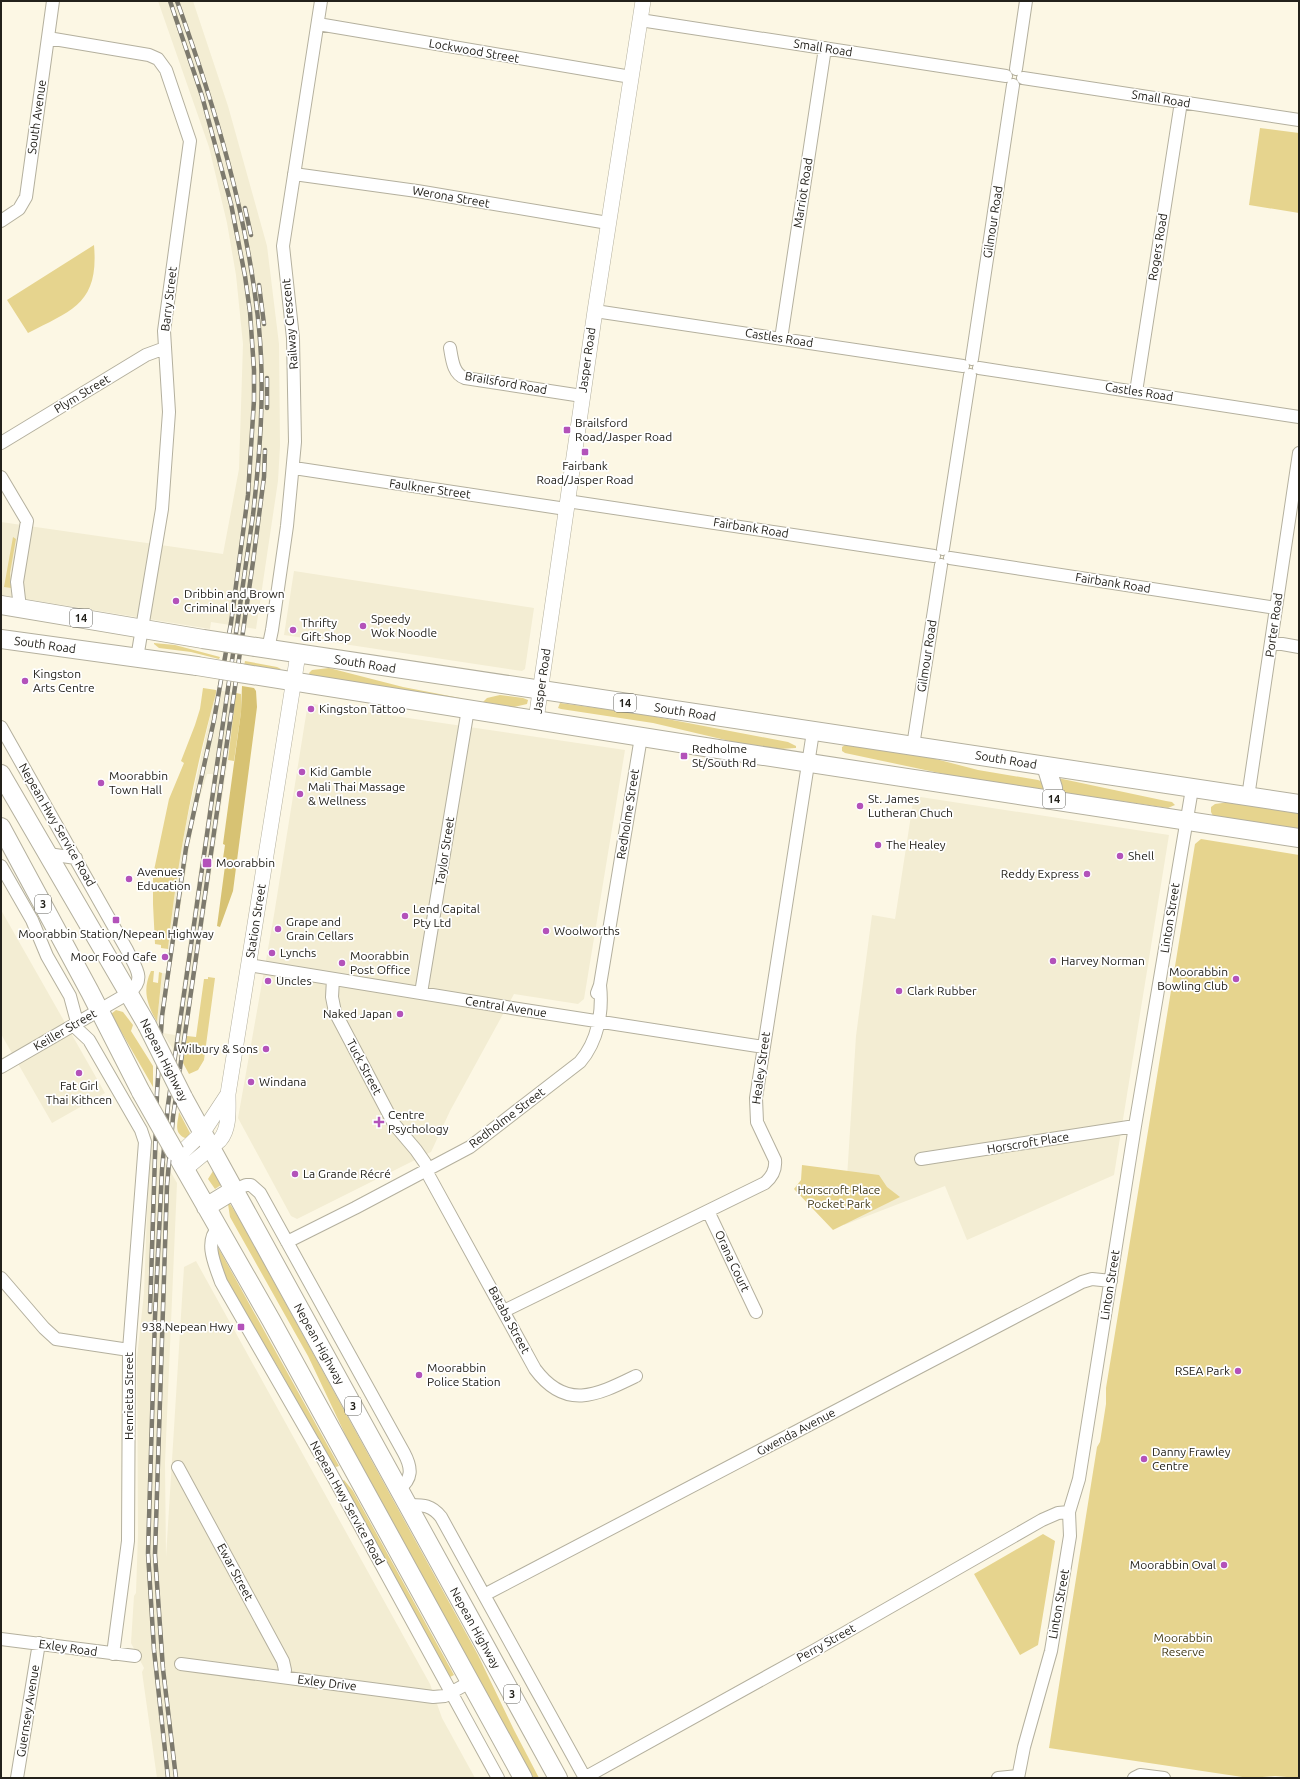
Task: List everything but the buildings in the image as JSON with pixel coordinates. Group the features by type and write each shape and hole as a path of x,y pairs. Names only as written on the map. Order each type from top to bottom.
{"highway":[{"name":"South Road","path":"1,605 298,654 1299,804"},
{"path":"1,630 39,643"},
{"name":"South Road","path":"1,639 39,643 197,666 641,737 1054,799 1299,838"},
{"path":"1046,766 1053,788 1054,799"},
{"name":"Nepean Highway","path":"1,774 147,1025 183,1097 558,1778"},
{"name":"3","path":"1,828 80,972 141,1092 271,1320 523,1778"},
{"path":"206,1207 234,1190"}],"main road":[{"name":"Jasper Road","path":"536,720 582,396 643,1"},
{"name":"Station Street","path":"179,1159 211,1148 224,1135 228,1114 228,1094 298,654"},
{"name":"Station Street","path":"179,1159 203,1132 228,1094"}],"street":[{"name":"South Avenue","path":"1,221 19,209 26,197 53,1"},
{"name":"Railway Crescent","path":"262,648 272,630 294,468 294,366 289,302 283,253 321,1"},
{"name":"Gilmour Road","path":"913,746 1026,1"},
{"name":"Small Road","path":"640,20 1299,120"},
{"name":"Lockwood Street","path":"318,24 631,77"},
{"name":"Barry Street","path":"48,38 149,55 158,59 166,70 190,141 164,331 169,412 162,509 137,658"},
{"name":"Marriot Road","path":"781,338 824,48"},
{"name":"Rogers Road","path":"1136,392 1181,102"},
{"name":"Werona Street","path":"294,174 417,191 608,224"},
{"name":"Castles Road","path":"595,311 1299,417"},
{"name":"Plym Street","path":"1,443 146,355 165,348"},
{"name":"Brailsford Road","path":"450,348 455,368 461,377 582,396"},
{"name":"Porter Road","path":"1248,797 1276,608 1297,480 1299,452"},
{"name":"Faulkner Street","path":"294,468 566,505"},
{"path":"1,478 26,518 27,525 17,582 20,608"},
{"name":"Fairbank Road","path":"566,505 942,557 1276,608"},
{"path":"1271,642 1299,646"},
{"name":"Taylor Street","path":"421,993 468,709"},
{"name":"Nepean Hwy Service Road","path":"1,727 76,858 138,971 138,983 129,993"},
{"name":"Healey Street","path":"504,1311 765,1183 770,1178 773,1172 775,1160 757,1122 756,1098 813,732"},
{"name":"Redholme Street","path":"287,1242 348,1212 463,1151 480,1140 580,1062 589,1048 588,1037 594,1021 595,998 600,985 641,737"},
{"name":"Linton Street","path":"1018,1777 1024,1747 1051,1651 1070,1536 1069,1512 1079,1479 1135,1126 1192,789"},
{"path":"48,854 76,858"},
{"path":"1,866 32,920 46,956 73,1004 75,1024"},
{"name":"Central Avenue","path":"249,965 764,1047"},
{"path":"62,982 80,972"},
{"name":"Tuck Street","path":"332,979 334,1012 394,1124 416,1150 427,1169"},
{"name":"Keiller Street","path":"1,1067 129,993"},
{"name":"Henrietta Street","path":"75,1024 90,1040 144,1137 145,1148 129,1350 128,1541 113,1654"},
{"name":"Horscroft Place","path":"921,1159 1135,1126"},
{"name":"Bataba Street","path":"427,1169 535,1369 546,1381 558,1391 576,1396 593,1395 636,1376"},
{"path":"234,1190 246,1185 254,1186 260,1193 408,1461 410,1475 404,1486 403,1498 432,1507 437,1511 585,1778"},
{"name":"Orana Court","path":"708,1211 756,1312"},
{"name":"Nepean Hwy Service Road","path":"218,1228 211,1236 211,1245 214,1264 221,1282 331,1473 498,1778"},
{"path":"1,1278 44,1328 56,1339 129,1350"},
{"name":"Gwenda Avenue","path":"484,1596 1082,1282 1092,1279 1111,1281"},
{"name":"Ewar Street","path":"178,1467 283,1661 285,1670 284,1678"},
{"path":"331,1473 357,1476"},
{"name":"Perry Street","path":"585,1778 815,1650 1042,1520 1058,1513 1069,1512"},
{"name":"Exley Road","path":"1,1639 135,1656"},
{"name":"Guernsey Avenue","path":"17,1778 39,1644"},
{"name":"Exley Drive","path":"181,1664 433,1697 445,1696 470,1682"},
{"path":"1134,1778 1140,1775 1164,1778"},
{"path":"998,1778 1018,1777"}],"shaded area":[{"path":"158,1 193,1 228,106 267,246 279,344 280,446 278,481 256,629 211,622 210,629 1,595 1,522 223,554 239,469 243,344 236,275 227,223 209,147"},
{"path":"294,571 534,608 525,669 522,671 284,635"},
{"path":"242,686 254,688 256,691 257,707 233,891 220,927 217,926 225,866 222,865 225,845 223,844 241,712"},
{"path":"216,690 236,693 233,725 183,1063 163,1034 157,1022 162,973 170,974 163,1033 175,1035 213,774 207,774 199,800 190,843 174,950 168,949 172,912 177,872 186,824"},
{"path":"313,704 625,750 584,999 578,1004 514,994 450,1111 431,1152 297,1219 291,1216 238,1118 274,915 307,709"},
{"path":"914,796 1169,835 1114,1175 967,1240 945,1186 844,1225 856,1036 872,915 895,919"},
{"path":"1,910 105,1093 52,1123 1,1034"},
{"path":"150,1136 177,1183 165,1463 166,1557 184,1267 196,1261 430,1684 442,1718 475,1778 157,1778 142,1672 144,1668 131,1643 134,1596 136,1593 138,1534 137,1358 144,1293"}],"green space":[{"path":"1260,128 1299,133 1299,213 1249,205"},
{"path":"94,245 92,280 87,292 80,302 58,318 28,333 7,300"},
{"path":"13,537 16,539 10,573 11,588 4,587"},
{"path":"154,643 175,645 220,657 219,659 191,652 159,648"},
{"path":"245,661 281,669 270,670 244,666"},
{"path":"329,668 403,687 460,698 447,698 310,676 309,673 312,670"},
{"path":"203,688 216,690 216,693 200,756 181,852 168,949 161,948 161,945 155,944 153,875 169,799 184,763 181,761 200,709"},
{"path":"236,693 241,694 241,712 234,761 228,760"},
{"path":"500,695 523,698 528,700 527,704 514,707 483,702 487,698"},
{"path":"560,703 641,714 788,742 796,746 796,748 779,749 734,742 653,723 561,709 558,708"},
{"path":"845,745 928,757 978,770 1038,780 1043,782 1049,791 963,778 845,753 842,751 842,747"},
{"path":"1053,777 1172,802 1175,805 1168,808 1060,792"},
{"path":"1229,802 1299,813 1299,829 1213,816 1211,807 1215,804"},
{"name":"Moorabbin Reserve","path":"1201,839 1299,855 1299,1778 1275,1776 1249,1778 1049,1748 1097,1447 1100,1442 1106,1404 1106,1388 1195,844"},
{"path":"151,971 154,971 153,982 158,983 159,972 162,973 157,1022 148,1003 146,991 148,978"},
{"path":"208,977 215,978 204,1060 198,1070 189,1074 183,1063 187,1036 196,1037 204,979 208,979"},
{"path":"116,1010 123,1012 133,1025 131,1031 153,1066 153,1087 111,1014"},
{"path":"179,1112 190,1133 188,1137 185,1138 181,1136 177,1127"},
{"name":"Horscroft Place Pocket Park","path":"802,1165 879,1175 887,1187 900,1197 833,1230 794,1189 801,1180"},
{"path":"213,1171 221,1185 215,1189 208,1179"},
{"path":"228,1204 230,1204 239,1218 478,1655 539,1778 534,1778 531,1774 353,1451 308,1356 230,1217"},
{"path":"214,1240 339,1466 336,1467 330,1462 279,1369 222,1276"},
{"path":"344,1480 353,1491 454,1675 450,1677 448,1675 341,1482"},
{"path":"1043,1534 1055,1541 1038,1645 1020,1655 974,1574"}],"railway":[{"path":"150,1312 157,1093 162,1016 186,848 214,720 231,623 248,495 254,400 254,370 250,312 245,276 231,204 202,96 170,1"},
{"path":"168,1778 154,1650 148,1553 155,1317 162,1170 168,1105 253,515 260,445 262,399 259,328 247,245 238,203 217,122 177,1"},
{"path":"245,208 251,235"},
{"path":"259,285 264,324"},
{"path":"267,378 267,408"},
{"path":"176,1778 163,1669 155,1555 167,1185 173,1117 253,562 264,477 265,450"}],"place":[{"name":"Brailsford Road/Jasper Road","path":"567,430"},
{"name":"Fairbank Road/Jasper Road","path":"585,452"},
{"name":"Dribbin and Brown Criminal Lawyers","path":"176,601"},
{"name":"Speedy Wok Noodle","path":"363,626"},
{"name":"Thrifty Gift Shop","path":"293,630"},
{"name":"Kingston Arts Centre","path":"25,681"},
{"name":"Kingston Tattoo","path":"311,709"},
{"name":"Redholme St/South Rd","path":"684,756"},
{"name":"Kid Gamble","path":"302,772"},
{"name":"Moorabbin Town Hall","path":"101,783"},
{"name":"Mali Thai Massage & Wellness","path":"300,794"},
{"name":"St. James Lutheran Chuch","path":"860,806"},
{"name":"The Healey","path":"878,845"},
{"name":"Shell","path":"1120,856"},
{"name":"Moorabbin","path":"207,863"},
{"name":"Reddy Express","path":"1087,874"},
{"name":"Avenues Education","path":"129,879"},
{"name":"Lend Capital Pty Ltd","path":"405,916"},
{"name":"Moorabbin Station/Nepean Highway","path":"116,920"},
{"name":"Grape and Grain Cellars","path":"278,929"},
{"name":"Woolworths","path":"546,931"},
{"name":"Lynchs","path":"272,953"},
{"name":"Moor Food Cafe","path":"165,957"},
{"name":"Harvey Norman","path":"1053,961"},
{"name":"Moorabbin Post Office","path":"342,963"},
{"name":"Moorabbin Bowling Club","path":"1236,979"},
{"name":"Uncles","path":"268,981"},
{"name":"Clark Rubber","path":"899,991"},
{"name":"Naked Japan","path":"400,1014"},
{"name":"Wilbury & Sons","path":"266,1049"},
{"name":"Fat Girl Thai Kithcen","path":"79,1073"},
{"name":"Windana","path":"251,1082"},
{"name":"Centre Psychology","path":"379,1122"},
{"name":"La Grande Récré","path":"295,1174"},
{"name":"938 Nepean Hwy","path":"241,1327"},
{"name":"RSEA Park","path":"1238,1371"},
{"name":"Moorabbin Police Station","path":"419,1375"},
{"name":"Danny Frawley Centre","path":"1144,1459"},
{"name":"Moorabbin Oval","path":"1224,1565"}]}
